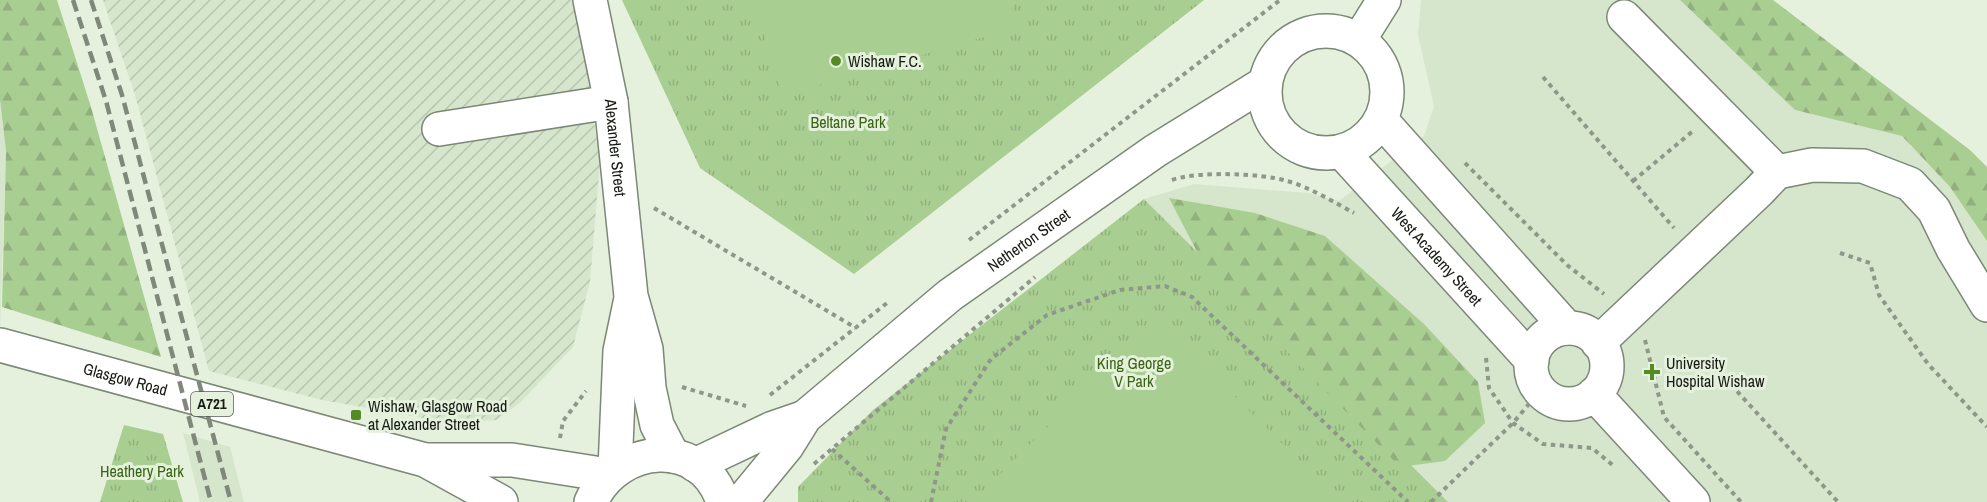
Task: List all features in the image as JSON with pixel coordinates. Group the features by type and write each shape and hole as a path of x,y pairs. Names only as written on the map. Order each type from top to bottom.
{"street":[{"name":"Alexander Street","path":"590,0 611,102 631,296 646,349 649,388 657,425 684,461 713,483 723,502"},
{"path":"1359,40 1384,0"},
{"path":"1624,17 1777,171"},
{"path":"1312,32 1339,32 1359,40 1379,61 1386,81 1387,100 1381,120 1361,143 1342,152 1323,153 1302,149 1290,142 1275,127 1265,103 1265,83 1277,55 1293,40 1312,32"},
{"name":"Netherton Street","path":"684,461 746,441 805,417 950,295 1155,151 1265,83"},
{"path":"439,129 611,102"},
{"path":"1381,120 1567,328"},
{"name":"West Academy Street","path":"1342,152 1536,376"},
{"path":"1598,343 1777,171 1812,165 1863,166 1911,184 1934,210 1953,249 1987,305"},
{"name":"Alexander Street","path":"612,472 620,351 631,296"},
{"path":"1567,328 1583,330 1598,343 1606,359 1605,377 1594,394 1577,404 1552,401 1536,376 1533,352 1543,337 1555,330 1567,328"},
{"name":"Glasgow Road","path":"0,345 425,460 501,502"},
{"path":"1594,394 1692,502"},
{"name":"Netherton Street","path":"741,502 787,446 805,417"},
{"path":"591,502 597,488 612,472 633,459 652,455 684,461"},
{"name":"Glasgow Road","path":"425,460 512,460 612,472"}],"path":[{"path":"959,248 1280,0"},
{"path":"1543,77 1695,252"},
{"path":"1633,181 1695,129"},
{"path":"1164,183 1183,176 1232,175 1287,181 1353,213"},
{"path":"650,204 658,212 856,328"},
{"path":"1840,253 1870,263 1879,295 1928,364 1987,427"},
{"path":"891,502 832,449 1036,276"},
{"path":"931,502 946,429 990,360 1047,315 1120,290 1165,286 1192,297 1408,502"},
{"path":"762,400 893,299"},
{"path":"1485,354 1489,388 1513,423 1543,444 1592,448 1616,468"},
{"path":"1431,502 1513,423 1536,376"},
{"path":"1725,378 1838,502"},
{"path":"675,385 753,408 740,427 746,441"},
{"path":"556,467 563,421 590,387"}],"shaded area":[{"path":"103,0 574,0 578,12 600,162 590,282 573,347 520,403 496,420 452,423 322,400 209,371 135,95"},
{"name":"University Hospital Wishaw","path":"1421,0 1680,0 1795,110 1902,136 1950,187 1987,241 1987,502 1448,502 1144,199 1194,184 1308,193 1339,201 1424,136 1434,106 1418,35"},
{"path":"0,100 6,151 0,333"},
{"path":"183,433 230,447 244,502 200,502"}],"green space":[{"path":"0,0 57,0 91,107 161,357 2,307 6,151 0,100"},
{"name":"Beltane Park","path":"622,0 1204,0 854,274 700,168"},
{"name":"Wishaw F.C.","path":"754,0 1010,0 1018,27 782,96"},
{"path":"1680,0 1773,0 1970,150 1987,167 1987,241 1950,187 1902,136 1795,110"},
{"path":"1169,198 1255,213 1325,236 1424,324 1478,382 1485,423 1445,461 1400,467 1205,267"},
{"name":"King George V Park","path":"1144,199 1448,502 798,502 798,487 873,410"},
{"path":"1157,318 1340,502 972,502"},
{"name":"Heathery Park","path":"124,425 163,434 183,502 100,502"}],"railway":[{"path":"73,0 106,101 211,502"},
{"path":"91,0 122,95 231,502"}],"place":[{"name":"Wishaw F.C.","path":"836,61"},
{"name":"University Hospital Wishaw","path":"1652,372"},
{"name":"Wishaw, Glasgow Road at Alexander Street","path":"356,415"}]}
